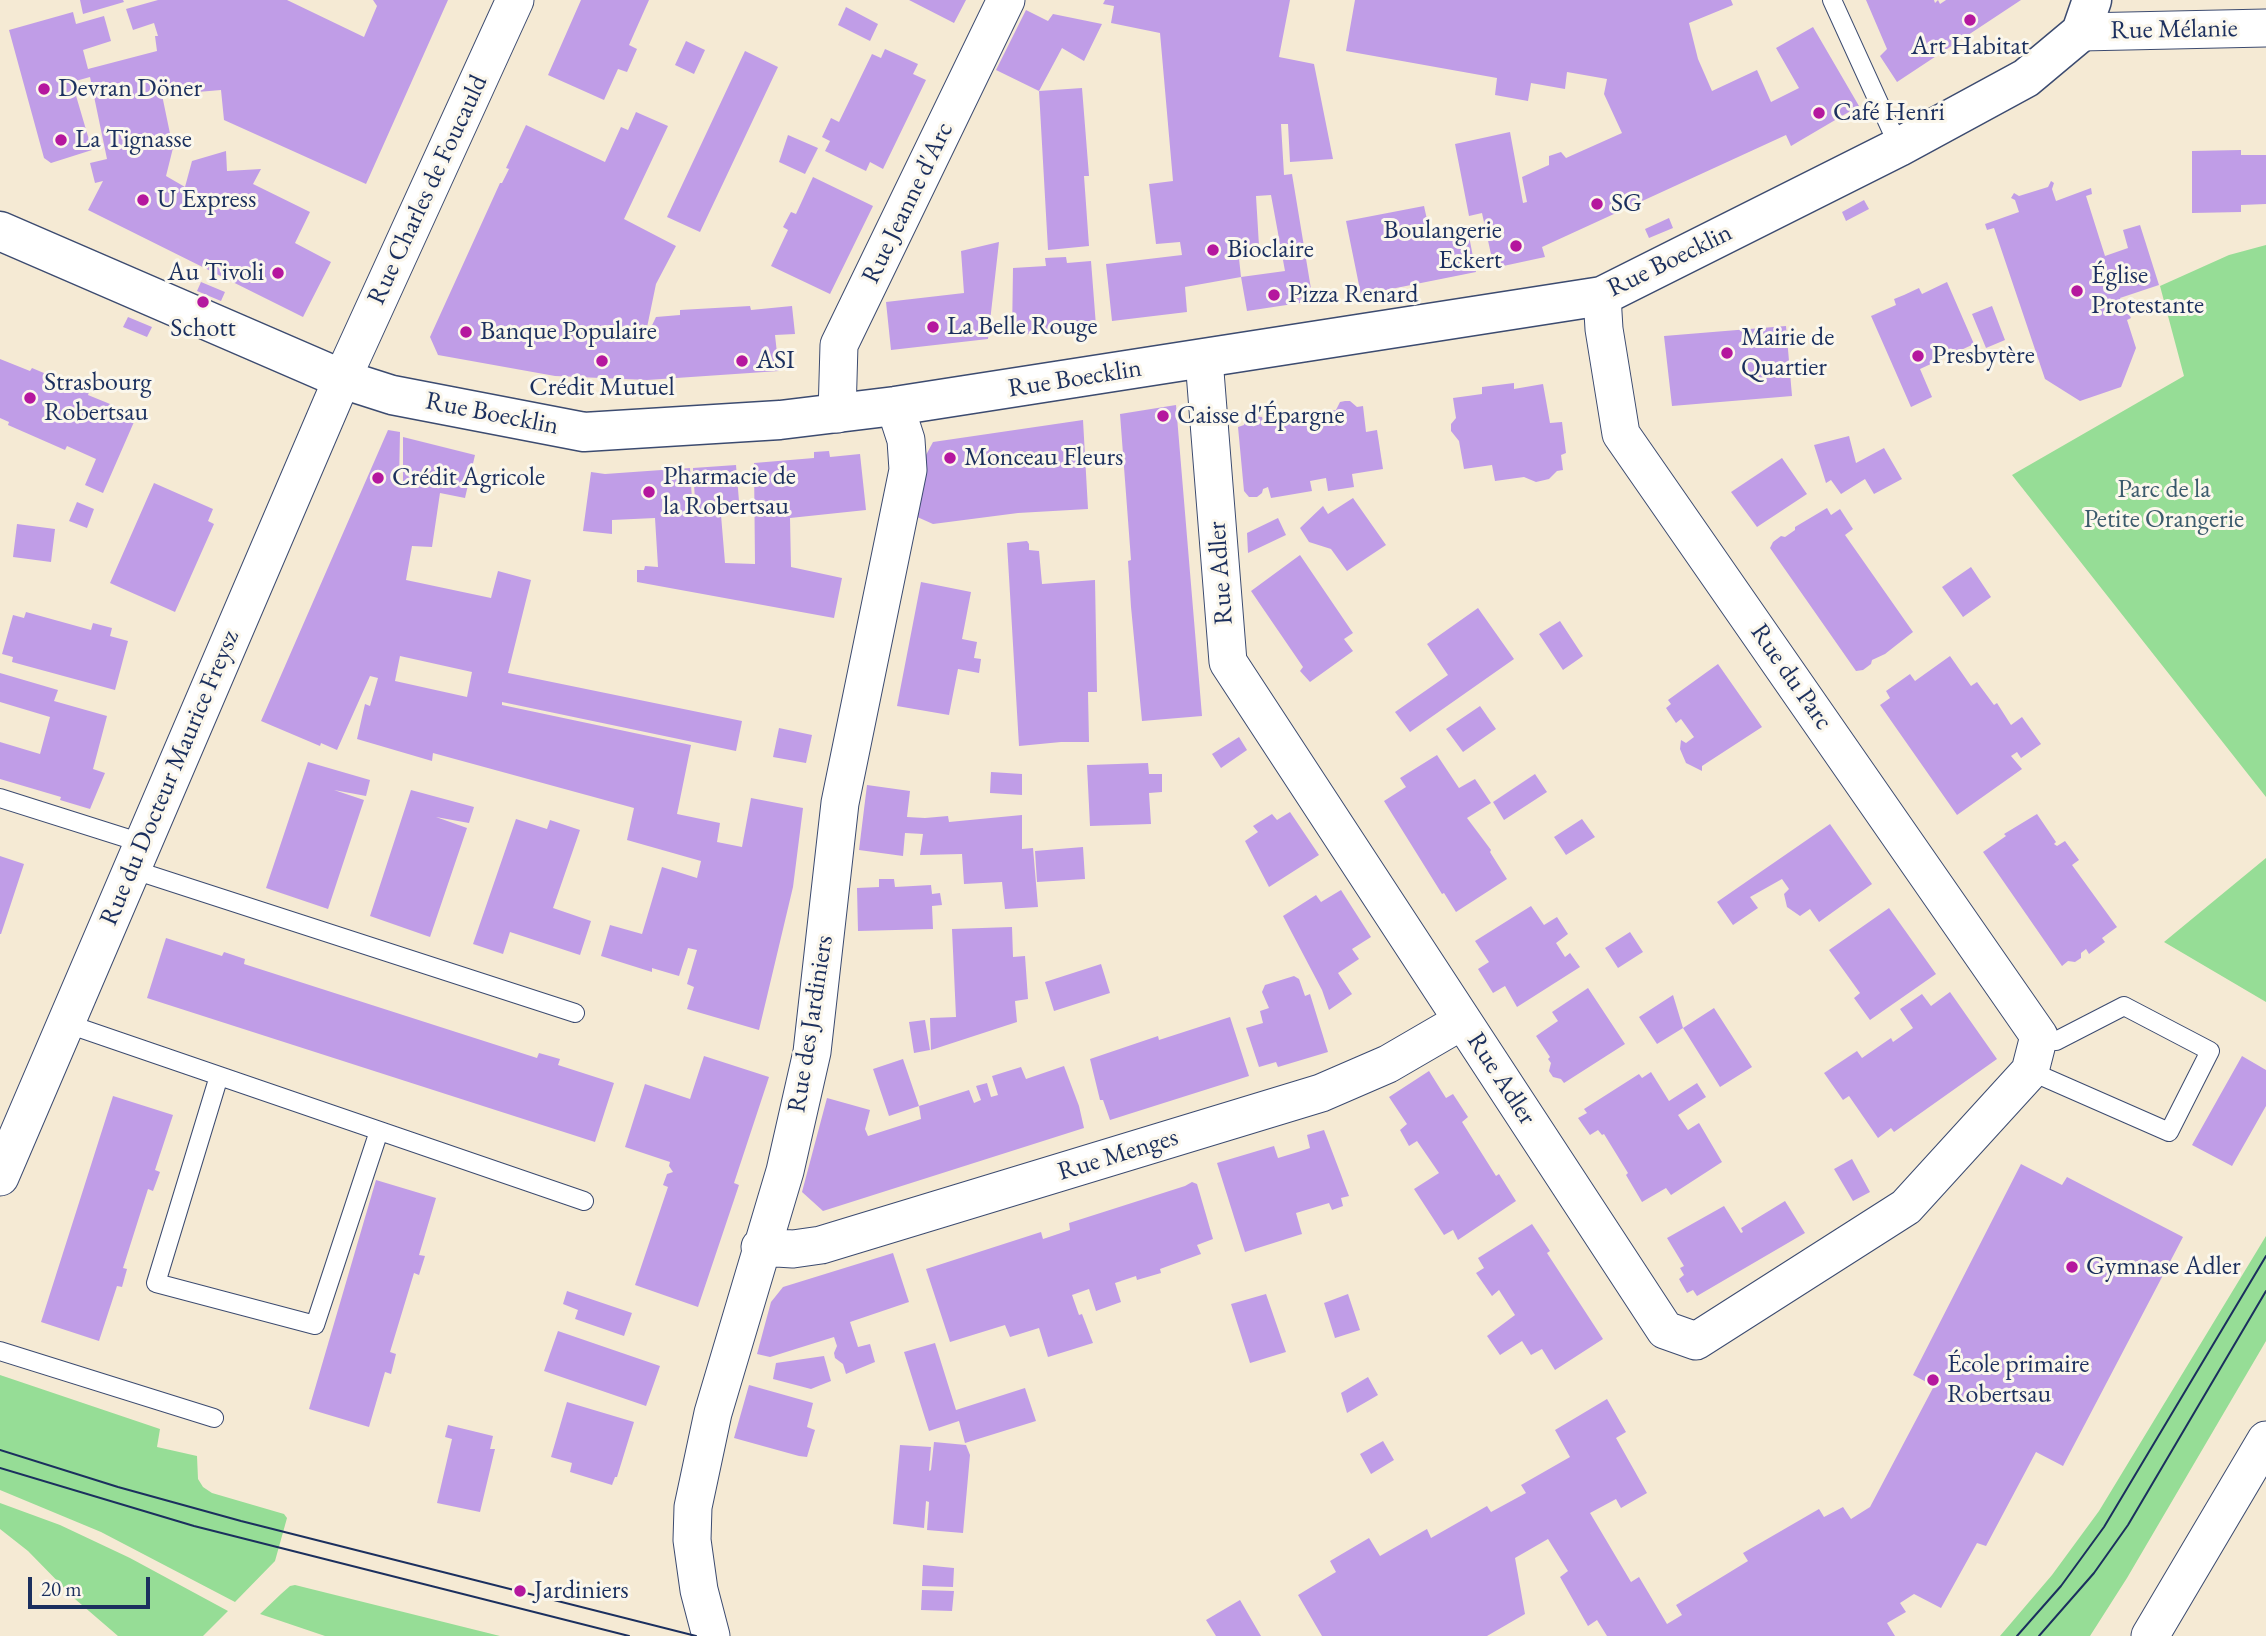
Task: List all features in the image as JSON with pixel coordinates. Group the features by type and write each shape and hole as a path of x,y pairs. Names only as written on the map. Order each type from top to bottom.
{"main road":[{"name":"Rue Boecklin","path":"0,231 342,379 392,395 584,432 780,420 895,406 1602,296 1899,147 2026,78 2086,16"}],"street":[{"name":"Rue Charles de Foucauld","path":"342,379 515,0"},
{"name":"Rue Jeanne d'Arc","path":"837,414 839,345 1006,0"},
{"name":"Rue Mélanie","path":"2086,16 2266,28"},
{"name":"Rue du Parc","path":"1602,296 1604,329 1621,433 2039,1036"},
{"name":"Rue Adler","path":"1204,359 1228,662 1665,1331 1696,1341 1906,1207 2030,1071 2039,1036"},
{"name":"Rue du Docteur Maurice Freysz","path":"0,1177 342,379"},
{"name":"Rue des Jardiniers","path":"711,1636 699,1590 692,1540 694,1507 713,1413 760,1247 785,1171 807,1080 840,803 908,470 906,440 895,406"},
{"name":"Rue Menges","path":"760,1247 821,1245 1321,1093 1388,1064 1462,1021"},
{"path":"2150,1636 2266,1440"}],"lane":[{"path":"1832,0 1899,147"},
{"path":"0,798 137,856 575,1013"},
{"path":"2030,1071 2169,1132 2210,1051 2124,1006 2056,1041 2039,1036"},
{"path":"65,1023 584,1201"},
{"path":"219,1076 156,1283 315,1325 379,1131"},
{"path":"0,1351 214,1418"}],"green space":[{"name":"Parc de la Petite Orangerie","path":"2266,245 2266,797 2012,475 2184,376 2160,286 2229,255"},
{"path":"2266,858 2266,1002 2164,942"},
{"path":"2266,1236 2266,1341 2090,1636 2000,1636 2052,1575 2099,1511"},
{"path":"0,1375 160,1429 157,1447 197,1456 198,1479 203,1487 212,1493 284,1514 287,1518 275,1561 235,1602 101,1532 0,1490"},
{"path":"0,1503 60,1525 130,1558 228,1611 203,1636 118,1636 75,1599 28,1551 0,1529"},
{"path":"295,1585 500,1636 325,1636 260,1614 290,1586"}],"building":[{"path":"80,0 123,0 124,2 83,14"},
{"path":"158,0 287,0 364,37 377,6 373,0 448,0 366,184 224,120 221,90 162,95 173,148 166,176 185,187 192,161 226,151 227,171 261,169 253,184 310,212 295,243 331,262 303,317 88,210 103,181 95,183 90,163 107,159 90,77 72,82 92,150 51,163 44,158 9,30 73,12 76,24 104,16 111,41 83,50 88,69 157,51 155,36 158,36 154,23 133,30 126,9"},
{"path":"581,0 649,0 629,45 637,49 627,72 618,69 604,100 548,75"},
{"path":"909,0 966,0 954,23"},
{"path":"1105,0 1290,0 1279,57 1314,64 1333,159 1290,162 1288,124 1281,124 1284,175 1292,174 1313,301 1247,311 1241,277 1185,287 1187,312 1112,321 1106,264 1182,255 1180,242 1156,244 1149,184 1173,181 1160,33 1111,23 1114,6 1103,4","holes":["1271,195 1285,271 1241,277 1238,249 1259,246 1256,196"]},
{"path":"1355,0 1731,0 1733,5 1689,23 1698,59 1712,91 1757,70 1771,102 1799,88 1776,48 1813,27 1859,106 1791,146 1786,135 1542,247 1545,257 1494,268 1482,213 1469,216 1455,144 1510,132 1523,203 1527,202 1522,177 1549,165 1549,156 1561,152 1566,158 1622,133 1604,94 1607,79 1567,72 1565,89 1531,83 1528,101 1495,95 1497,78 1346,51"},
{"path":"1866,0 1934,0 1935,3 1938,0 1940,4 1946,0 2021,0 1897,82 1880,56 1887,49"},
{"path":"846,7 878,24 870,41 838,25"},
{"path":"1026,10 1048,21 1053,14 1102,24 1084,61 1062,48 1039,91 996,70"},
{"path":"686,41 705,50 694,74 675,65"},
{"path":"885,49 918,64 913,74 926,80 883,169 870,162 866,171 825,151 830,141 822,137 831,118 839,122 872,54 881,58"},
{"path":"745,51 778,67 700,232 667,217"},
{"path":"1082,88 1089,176 1084,176 1089,246 1048,250 1039,91"},
{"path":"636,112 668,126 624,219 676,246 656,284 644,342 656,317 680,315 680,310 750,306 751,310 792,306 795,334 775,335 779,371 647,380 555,376 438,355 430,337 500,183 509,169 506,168 526,125 605,162 621,127 628,130"},
{"path":"788,135 818,148 805,174 779,162"},
{"path":"2241,150 2241,155 2266,155 2266,204 2241,205 2241,212 2192,213 2192,151"},
{"path":"813,177 873,206 830,294 771,266 788,230 783,227 791,212 796,214"},
{"name":"Église Protestante","path":"2051,181 2054,183 2052,189 2056,201 2091,188 2092,194 2086,196 2105,256 2128,248 2123,230 2140,225 2159,285 2120,298 2126,314 2131,318 2127,320 2136,348 2121,387 2080,401 2045,379 1994,228 1987,230 1985,224 2019,212 2015,200 2011,198 2014,193 2019,196 2048,187"},
{"path":"1864,200 1869,209 1846,221 1842,212"},
{"path":"1424,206 1430,233 1467,226 1476,272 1361,295 1346,221"},
{"path":"1669,218 1673,228 1649,238 1645,229"},
{"path":"999,242 988,339 891,350 886,302 964,293 961,251"},
{"path":"1066,257 1067,263 1091,261 1096,326 1012,336 1013,268 1046,266 1045,258"},
{"path":"201,282 225,292 221,301 197,291"},
{"name":"Presbytère","path":"1947,282 1974,344 1920,369 1932,397 1911,407 1871,316 1896,305 1894,299 1919,288 1922,294"},
{"path":"1992,306 2005,340 1986,348 1972,314"},
{"path":"128,317 152,327 147,337 123,327"},
{"name":"Mairie de Quartier","path":"1786,326 1792,396 1672,406 1664,336"},
{"path":"0,359 30,371 32,368 137,415 103,493 85,485 96,459 67,446 65,450 8,425 9,422 0,418"},
{"path":"1514,383 1514,389 1543,384 1550,423 1562,422 1566,453 1561,455 1563,470 1557,471 1549,479 1536,482 1524,477 1495,481 1492,465 1464,469 1459,441 1451,431 1451,424 1456,418 1453,398 1482,394 1482,387"},
{"path":"1350,401 1357,407 1363,406 1366,432 1377,430 1383,469 1352,474 1354,487 1328,491 1326,478 1310,481 1312,491 1271,498 1268,487 1257,497 1249,497 1244,491 1238,427 1244,425 1246,419 1262,417 1263,422 1336,410 1340,402"},
{"path":"1176,405 1202,716 1142,721 1131,607 1128,561 1131,560 1120,414"},
{"path":"1083,420 1088,509 1018,513 933,524 915,516 926,455 933,442"},
{"path":"388,430 400,432 399,483 403,484 403,437 475,455 465,498 440,493 432,547 412,546 406,580 491,598 498,571 531,580 508,673 742,721 736,751 502,702 502,705 691,745 677,814 720,823 717,842 742,847 751,798 803,808 793,887 759,1030 687,1009 694,987 687,984 697,950 688,948 679,976 652,968 652,972 601,956 610,925 642,934 662,867 697,878 701,861 627,840 634,808 433,753 432,761 357,739 365,704 370,706 378,678 370,676 337,750 321,743 320,746 261,721","holes":["400,656 472,672 467,697 395,681"]},
{"path":"1849,436 1856,463 1884,448 1902,479 1874,494 1865,479 1841,494 1831,480 1826,483 1814,445"},
{"path":"829,451 830,457 860,454 866,510 790,518 791,567 842,578 834,618 637,582 637,570 644,570 645,566 658,567 655,518 612,520 612,534 583,531 591,472 605,474 690,468 693,515 696,516 693,468 736,465 740,513 721,515 725,563 755,564 754,463 814,458 814,452"},
{"path":"1782,458 1807,494 1757,527 1731,492"},
{"path":"154,483 213,509 208,521 214,524 175,612 110,583"},
{"path":"1353,498 1386,545 1347,571 1331,549 1309,542 1300,528 1323,506 1328,514"},
{"path":"77,502 94,509 87,528 69,521"},
{"path":"1827,508 1831,515 1840,509 1853,529 1845,535 1913,632 1885,654 1872,660 1863,670 1856,671 1770,548 1781,536 1785,537 1795,530 1795,527"},
{"path":"1278,518 1286,535 1248,553 1247,533"},
{"path":"17,524 55,529 51,562 13,557"},
{"path":"1027,541 1029,550 1039,551 1042,584 1095,580 1097,692 1088,692 1089,742 1019,746 1007,543"},
{"path":"1300,555 1353,633 1344,639 1353,651 1310,682 1300,671 1303,667 1251,591"},
{"path":"1971,567 1991,597 1963,617 1942,587"},
{"path":"921,582 971,592 962,639 977,642 974,658 981,659 979,673 958,669 949,715 897,706"},
{"path":"1478,608 1514,659 1410,732 1395,712 1448,675 1427,644"},
{"path":"26,612 91,630 93,623 112,628 110,636 128,641 115,690 12,662 13,657 2,654 13,615 24,618"},
{"path":"1560,621 1583,656 1563,670 1539,634"},
{"path":"1950,656 1971,686 1977,682 1994,705 1997,703 2011,725 2022,717 2041,744 2021,758 2017,752 2011,756 2022,769 1957,815 1880,705 1890,698 1886,691 1910,674 1915,681"},
{"path":"1718,664 1762,727 1702,766 1702,771 1686,763 1680,749 1681,740 1686,743 1694,737 1681,719 1676,723 1666,708 1671,704 1668,700"},
{"path":"0,673 58,690 54,701 107,716 93,769 105,773 90,809 60,800 61,797 0,779 0,742 40,754 50,717 0,702"},
{"path":"1480,706 1496,729 1463,752 1446,729"},
{"path":"779,728 812,735 806,763 773,757"},
{"path":"1239,737 1247,750 1221,768 1212,754"},
{"path":"1437,755 1459,788 1475,779 1491,803 1467,818 1491,850 1507,879 1456,912 1384,801 1406,787 1400,778"},
{"path":"308,762 370,780 366,796 334,790 364,800 328,909 266,888"},
{"path":"1148,763 1149,774 1162,774 1162,792 1149,793 1151,824 1090,826 1087,765"},
{"path":"991,772 1022,774 1022,795 990,793"},
{"path":"1535,774 1547,792 1504,820 1493,802"},
{"path":"867,785 910,791 907,817 948,816 949,822 1022,815 1022,849 1033,848 1038,907 1005,909 1002,882 964,884 962,854 920,855 923,834 905,833 903,856 859,850"},
{"path":"411,790 474,807 469,823 436,817 467,828 430,937 370,916"},
{"path":"1290,812 1319,855 1269,887 1245,841 1258,832 1253,826 1272,814 1277,820"},
{"path":"2037,814 2056,842 2054,844 2057,846 2065,841 2079,860 2072,865 2117,927 2102,938 2105,942 2089,954 2086,949 2081,953 2081,958 2075,962 2068,961 2062,966 1983,852 2006,836 2004,834"},
{"path":"516,819 547,829 550,820 580,830 553,908 591,921 580,955 510,932 503,954 473,944"},
{"path":"1582,819 1595,837 1566,855 1554,837"},
{"path":"1830,824 1872,884 1819,922 1810,909 1800,916 1787,907 1784,894 1789,889 1782,879 1750,897 1758,908 1733,925 1717,902"},
{"path":"1083,847 1085,879 1037,882 1035,851"},
{"path":"0,856 24,864 1,934 0,934"},
{"path":"879,879 894,879 895,887 931,885 932,894 940,893 942,905 932,906 933,929 858,931 857,888 879,887"},
{"path":"1341,890 1371,937 1352,949 1359,959 1338,973 1352,994 1329,1010 1322,990 1283,916 1316,895 1321,902"},
{"path":"1531,906 1544,925 1557,917 1568,934 1556,943 1565,957 1570,953 1580,967 1517,1007 1505,986 1493,993 1478,969 1489,962 1475,941"},
{"path":"1889,908 1936,974 1870,1020 1854,998 1860,993 1829,950"},
{"path":"1012,927 1013,957 1025,956 1028,999 1015,1001 1017,1022 931,1050 930,1018 956,1017 952,929"},
{"path":"1630,932 1643,952 1618,968 1605,948"},
{"path":"166,938 222,956 224,952 245,959 244,964 537,1058 539,1053 560,1059 558,1065 614,1083 595,1142 147,998"},
{"path":"1101,964 1110,993 1054,1011 1045,982"},
{"path":"1294,976 1299,979 1305,996 1310,994 1328,1052 1278,1067 1276,1062 1259,1067 1246,1028 1263,1023 1260,1011 1269,1008 1262,992 1265,985"},
{"path":"1588,988 1625,1044 1564,1083 1553,1077 1549,1071 1550,1057 1536,1036 1558,1021 1552,1012"},
{"path":"1950,992 1997,1059 1894,1132 1891,1128 1878,1138 1849,1096 1843,1100 1824,1073 1857,1051 1862,1058 1891,1038 1893,1042 1913,1028 1900,1009 1922,994 1931,1006"},
{"path":"1673,995 1683,1028 1657,1044 1639,1017"},
{"path":"1714,1008 1752,1067 1720,1087 1683,1028"},
{"path":"1230,1017 1249,1076 1110,1120 1103,1100 1100,1100 1090,1059 1158,1036 1159,1040"},
{"path":"925,1020 930,1050 914,1053 909,1022"},
{"path":"704,1056 769,1077 734,1183 739,1185 698,1307 635,1285 668,1187 663,1185 667,1174 673,1172 669,1166 670,1162 625,1147 645,1084 690,1099"},
{"path":"2242,1056 2266,1070 2266,1106 2232,1166 2192,1145"},
{"path":"903,1059 919,1106 889,1116 873,1069"},
{"path":"1064,1066 1084,1128 823,1211 802,1192 827,1098 870,1110 865,1129 868,1136 921,1119 919,1106 969,1090 974,1103 981,1100 976,1086 987,1083 991,1097 998,1095 992,1076 1021,1067 1026,1079"},
{"path":"1429,1071 1446,1098 1453,1094 1468,1117 1462,1122 1496,1176 1499,1174 1516,1201 1458,1240 1453,1230 1444,1235 1414,1189 1439,1173 1417,1141 1409,1146 1400,1130 1407,1124 1389,1097"},
{"path":"1651,1072 1669,1101 1697,1083 1706,1097 1678,1115 1688,1130 1699,1123 1722,1162 1671,1195 1666,1188 1642,1202 1604,1134 1598,1130 1590,1135 1578,1118 1587,1113 1584,1109 1639,1074 1642,1078"},
{"path":"113,1096 173,1115 155,1170 160,1172 153,1191 148,1189 123,1268 127,1269 122,1287 117,1286 99,1341 41,1322"},
{"path":"1324,1130 1349,1196 1341,1198 1343,1206 1332,1210 1329,1203 1296,1213 1302,1234 1245,1252 1217,1163 1274,1146 1278,1158 1298,1152 1310,1148 1307,1135"},
{"path":"1852,1159 1870,1192 1853,1201 1834,1169"},
{"path":"2021,1164 2062,1185 2067,1177 2183,1237 2063,1466 2036,1452 1986,1546 1977,1543 1941,1608 1914,1594 1900,1603 1906,1612 1887,1623 1895,1636 1607,1636 1597,1620 1588,1626 1560,1577 1568,1571 1548,1539 1515,1558 1525,1614 1487,1636 1322,1636 1298,1595 1336,1572 1330,1561 1369,1538 1380,1556 1427,1529 1431,1538 1487,1506 1491,1512 1526,1493 1521,1485 1570,1457 1555,1430 1607,1399 1626,1432 1616,1438 1647,1493 1621,1508 1616,1499 1590,1513 1631,1582 1639,1577 1667,1624 1682,1615 1676,1605 1748,1561 1743,1553 1819,1509 1824,1517 1843,1507 1851,1519 1870,1507 1934,1386 1913,1375"},
{"path":"376,1180 436,1198 419,1255 425,1256 419,1275 414,1273 390,1352 396,1354 391,1374 385,1372 369,1427 309,1409"},
{"path":"1192,1182 1197,1184 1213,1239 1197,1245 1201,1254 1160,1269 1161,1273 1137,1280 1136,1276 1115,1283 1121,1302 1096,1311 1089,1289 1072,1295 1093,1343 1048,1357 1039,1328 1010,1337 1005,1325 950,1342 926,1269 1041,1232 1043,1239 1070,1230 1069,1223"},
{"path":"1785,1201 1805,1233 1697,1296 1693,1290 1687,1293 1679,1279 1684,1275 1680,1268 1684,1266 1667,1238 1724,1206 1741,1233 1741,1228"},
{"path":"1532,1224 1550,1251 1547,1253 1603,1339 1555,1370 1542,1349 1531,1355 1522,1341 1500,1355 1487,1336 1515,1315 1499,1290 1492,1296 1476,1273 1484,1268 1478,1258"},
{"path":"893,1253 909,1302 850,1322 858,1347 870,1344 875,1362 846,1374 843,1364 835,1358 837,1346 834,1337 770,1357 757,1354 771,1302 783,1287"},
{"path":"567,1291 632,1313 624,1336 575,1319 578,1310 563,1304"},
{"path":"1266,1294 1286,1352 1250,1363 1231,1304"},
{"path":"1348,1294 1360,1330 1335,1338 1324,1303"},
{"path":"558,1331 660,1366 646,1406 544,1371"},
{"path":"935,1343 956,1410 1025,1388 1036,1421 965,1443 959,1421 929,1431 904,1352"},
{"path":"824,1356 831,1381 811,1389 773,1379 776,1363"},
{"path":"1368,1377 1378,1395 1347,1413 1341,1393"},
{"path":"749,1385 813,1403 807,1427 815,1430 807,1457 734,1438"},
{"path":"567,1402 634,1422 612,1485 570,1472 572,1463 551,1457"},
{"path":"448,1425 493,1436 490,1449 495,1449 480,1512 437,1503 452,1439 445,1437"},
{"path":"1383,1441 1394,1460 1371,1474 1360,1454"},
{"path":"934,1442 966,1445 970,1455 963,1533 927,1530 929,1502 926,1501 924,1528 893,1524 900,1445 931,1447 929,1471"},
{"path":"923,1565 954,1568 953,1587 922,1586"},
{"path":"922,1590 954,1591 952,1611 921,1610"},
{"path":"1240,1600 1261,1636 1216,1636 1206,1620"}],"tram line":[{"path":"2017,1636 2061,1586 2104,1527 2266,1256"},
{"path":"2039,1636 2094,1573 2128,1525 2266,1291"},
{"path":"0,1450 118,1487 241,1521 696,1636"},
{"path":"0,1468 194,1526 629,1636"}],"place":[{"name":"Art Habitat","path":"1970,20"},
{"name":"Devran Döner","path":"44,89"},
{"name":"Café Henri","path":"1819,113"},
{"name":"La Tignasse","path":"61,140"},
{"name":"U Express","path":"143,200"},
{"name":"SG","path":"1597,204"},
{"name":"Boulangerie Eckert","path":"1516,246"},
{"name":"Bioclaire","path":"1213,250"},
{"name":"Au Tivoli","path":"278,273"},
{"name":"Église Protestante","path":"2077,291"},
{"name":"Pizza Renard","path":"1274,295"},
{"name":"Schott","path":"203,302"},
{"name":"La Belle Rouge","path":"933,327"},
{"name":"Banque Populaire","path":"466,332"},
{"name":"Mairie de Quartier","path":"1727,353"},
{"name":"Presbytère","path":"1918,356"},
{"name":"Crédit Mutuel","path":"602,361"},
{"name":"ASI","path":"742,361"},
{"name":"Strasbourg Robertsau","path":"30,398"},
{"name":"Caisse d'Épargne","path":"1163,416"},
{"name":"Monceau Fleurs","path":"950,458"},
{"name":"Crédit Agricole","path":"378,478"},
{"name":"Pharmacie de la Robertsau","path":"649,492"},
{"name":"Gymnase Adler","path":"2072,1267"},
{"name":"École primaire Robertsau","path":"1933,1380"},
{"name":"Jardiniers","path":"520,1591"}]}
